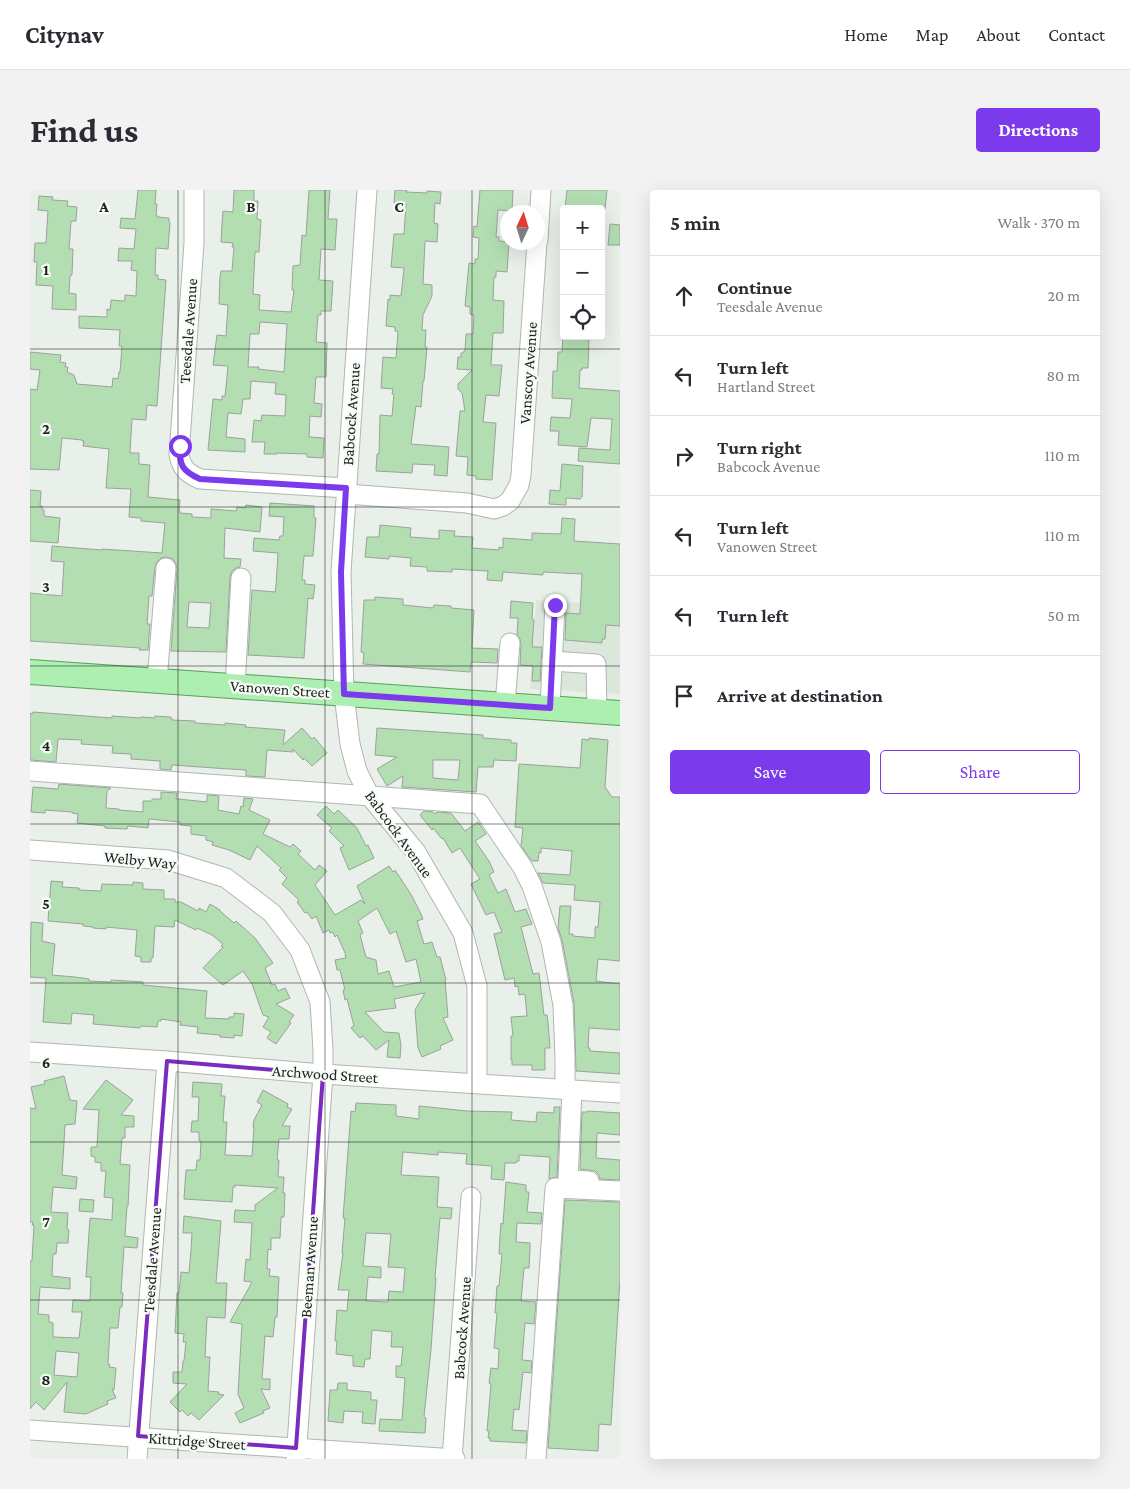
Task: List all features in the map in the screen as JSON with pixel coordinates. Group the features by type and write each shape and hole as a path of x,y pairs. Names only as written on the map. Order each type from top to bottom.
{"main road":[{"name":"Vanowen Street","path":"30,672 609,712"}],"street":[{"name":"Teesdale Avenue","path":"194,190 194,243 180,455 181,465 185,470 200,479 346,491"},
{"name":"Babcock Avenue","path":"367,190 341,572 344,694 350,744 357,770 369,795 416,852 462,932 477,986 477,1084"},
{"name":"Vanscoy Avenue","path":"540,205 541,190"},
{"name":"Vanscoy Avenue","path":"346,491 466,503 494,508 503,506 510,501 519,484 521,475 536,250"},
{"path":"157,681 166,568"},
{"path":"235,686 241,578"},
{"path":"550,708 555,605"},
{"path":"505,704 510,643"},
{"path":"552,662 596,664 609,712"},
{"path":"30,771 480,804 532,886 551,942 563,1005 568,1089 568,1180 620,1184"},
{"name":"Welby Way","path":"30,850 168,860 226,878 272,913 300,950 320,1002 324,1050 323,1074"},
{"name":"Archwood Street","path":"30,1052 323,1074 620,1093"},
{"name":"Teesdale Avenue","path":"137,1459 167,1061"},
{"name":"Beeman Avenue","path":"296,1454 323,1074"},
{"path":"536,1459 555,1188 620,1191"},
{"name":"Babcock Avenue","path":"453,1459 471,1197"},
{"name":"Kittridge Street","path":"30,1430 138,1436 296,1454 453,1459"}],"highlighted area":[{"path":"167,1061 323,1074 296,1448 138,1436"}],"shaded area":[{"path":"536,600 620,606 620,694 530,689"}],"building":[{"path":"138,190 156,190 156,216 169,218 170,223 168,249 156,248 155,275 158,275 158,279 166,280 157,406 147,405 146,420 132,419 130,453 139,453 139,464 150,465 148,497 180,500 180,513 192,514 192,517 211,518 211,509 236,511 237,507 245,508 246,505 262,507 260,532 225,528 224,558 241,559 240,567 232,571 230,577 226,652 171,651 177,569 173,559 166,557 161,558 157,562 152,596 149,596 147,624 150,624 148,650 30,641 30,593 62,596 64,562 51,561 52,546 162,553 165,523 141,521 141,518 129,517 131,489 106,488 109,449 83,446 84,441 82,440 62,438 59,470 30,469 30,389 37,390 40,370 30,369 30,352 61,355 60,362 66,363 65,367 68,367 67,372 74,375 77,384 112,387 113,378 118,379 122,346 119,346 120,330 79,328 79,316 107,317 107,309 110,310 111,300 123,301 125,300 125,295 136,296 137,271 131,270 132,261 118,261 119,248 134,249 136,229 120,228 121,218 135,219","holes":["189,602 211,603 209,628 187,627"]},
{"path":"234,190 254,190 254,201 258,201 257,219 261,220 259,252 255,252 253,294 260,295 259,310 291,312 294,290 292,290 293,266 300,265 302,235 306,236 309,190 330,190 328,219 337,219 335,250 321,249 319,280 333,281 331,311 321,311 321,315 318,315 316,342 327,343 326,377 316,377 314,403 322,404 321,417 310,416 309,437 324,438 323,458 307,457 307,454 264,454 265,442 252,442 254,420 261,421 262,415 285,416 286,395 275,394 276,383 251,381 250,399 243,399 241,414 228,413 226,437 245,439 245,452 208,450 213,399 222,400 222,396 225,396 226,387 228,366 213,365 217,335 226,336 228,305 219,304 221,271 232,271 234,247 232,247 233,243 221,242 223,211 233,212","holes":["260,322 287,324 284,372 258,369 259,367 248,367 250,334 259,334"]},
{"path":"395,190 427,193 427,191 441,192 440,204 435,203 434,223 438,224 437,242 425,241 423,284 432,285 432,296 423,315 422,330 426,330 425,347 427,347 424,381 421,407 416,406 411,444 449,447 447,476 434,475 435,465 413,464 412,473 376,471 377,454 379,454 380,415 392,416 394,394 392,394 393,389 381,388 383,357 396,358 398,331 395,331 395,327 386,326 388,299 390,300 390,295 401,296 404,268 391,267 394,234 404,234 406,204 394,203"},
{"path":"480,190 513,190 512,205 500,205 500,210 498,210 496,237 499,237 500,250 508,250 507,272 496,271 496,277 494,277 493,300 504,301 503,333 493,333 491,365 502,365 499,396 486,395 483,422 496,423 492,480 476,479 476,476 467,475 468,457 456,456 460,411 465,411 462,393 458,389 458,384 472,370 457,369 458,357 461,357 461,353 465,351 466,334 473,334 474,315 470,314 470,307 465,306 469,263 475,264 475,259 478,259 479,238 473,237 474,226 477,227"},
{"path":"567,190 607,190 605,209 605,205 565,205"},
{"path":"39,196 53,197 52,200 68,201 67,206 77,207 76,221 71,221 69,249 73,249 69,293 76,294 76,310 52,309 53,286 36,285 37,262 34,262 35,243 46,243 48,211 38,210"},
{"path":"610,224 620,225 620,245 608,245"},
{"path":"563,340 589,340 588,368 580,370 579,388 620,391 620,464 578,461 579,448 610,450 612,419 591,418 587,447 558,445 559,431 550,431 551,417 570,418 572,399 552,398 553,371 557,371 558,352 562,352"},
{"path":"562,464 583,466 582,497 580,499 566,498 566,505 549,504 550,490 560,491"},
{"path":"30,490 41,491 40,506 44,510 44,516 60,518 58,543 30,541"},
{"path":"270,503 314,506 314,518 316,518 313,556 304,556 302,580 305,580 305,584 315,585 313,599 308,598 304,658 248,655 252,590 275,592 276,586 278,553 253,551 254,538 279,540 280,536 283,536 284,517 269,516"},
{"path":"562,518 575,519 574,541 620,544 620,626 606,625 605,639 602,639 602,643 565,640 566,613 580,614 582,574 543,572 543,575 503,572 502,581 487,580 488,571 452,569 452,572 427,571 427,567 410,566 411,558 389,556 389,559 365,557 367,537 379,537 380,525 411,528 410,537 439,539 439,530 455,531 454,536 473,537 472,548 499,550 499,547 503,548 503,538 532,540 532,533 561,534"},
{"path":"375,597 403,599 403,605 433,608 434,605 451,606 451,608 474,610 472,648 498,649 497,663 471,662 470,672 363,664 364,653 361,652 364,600 375,600"},
{"path":"511,601 533,603 532,647 542,647 540,681 532,681 533,666 520,665 521,644 517,635 518,618 510,618"},
{"path":"33,712 112,718 112,716 141,718 155,718 155,716 171,717 172,720 195,721 195,723 225,725 225,723 246,725 245,727 285,730 283,745 302,728 312,739 314,737 327,753 312,766 304,758 303,760 293,749 293,752 267,750 265,777 246,776 246,770 172,765 171,770 160,769 160,761 131,759 131,754 112,753 113,746 81,744 82,740 58,739 56,762 30,760 30,713 32,714"},
{"path":"377,728 483,735 483,738 511,740 511,743 517,743 516,761 494,760 493,767 478,767 476,792 402,787 403,776 387,786 377,769 397,757 375,755","holes":["433,760 460,760 458,780 433,778"]},
{"path":"589,738 608,740 605,787 612,797 620,797 620,961 598,959 596,981 620,984 620,1030 589,1028 588,1048 590,1048 590,1051 620,1053 620,1074 576,1071 574,1003 558,928 560,906 571,906 569,934 595,938 595,927 598,927 600,902 574,900 575,885 543,883 538,873 570,875 572,851 541,848 538,861 532,861 521,846 523,828 515,827 519,764 580,768 582,739 589,740"},
{"path":"59,784 111,788 107,791 106,808 143,812 143,801 161,799 161,792 177,793 176,799 207,802 207,795 219,796 218,810 239,814 241,806 243,807 244,798 253,799 249,810 270,820 263,834 290,847 293,844 301,851 298,854 315,870 319,865 327,871 315,885 335,915 361,900 365,904 357,886 389,866 393,872 395,870 421,914 423,919 417,921 424,944 432,942 437,957 440,957 446,980 448,1017 443,1018 453,1040 440,1046 441,1049 422,1057 418,1048 415,1010 425,993 394,999 396,1008 365,1012 384,1032 399,1033 400,1058 387,1057 389,1040 376,1050 363,1036 360,1038 351,1028 354,1026 347,999 345,1000 343,990 345,990 340,970 337,970 335,960 346,958 346,955 337,935 335,937 333,932 330,933 329,930 323,933 316,916 312,919 307,912 305,913 297,902 299,900 282,884 287,878 279,870 281,868 257,846 250,860 229,850 212,845 213,842 206,840 206,836 191,834 191,826 180,825 180,822 149,819 148,828 128,826 127,829 105,828 105,826 77,823 78,814 72,812 45,810 45,813 31,812 33,787 58,789","holes":["377,908 390,934 396,931 406,962 416,959 421,982 394,987 389,971 378,974 376,960 366,957 360,935 363,933 358,921"]},
{"path":"326,806 334,814 338,810 357,828 374,858 349,870 340,848 344,846 329,831 332,828 317,815"},
{"path":"424,811 435,814 437,812 451,813 465,831 478,822 486,834 475,841 494,872 489,875 498,893 506,889 515,912 526,909 532,924 521,927 533,974 539,973 544,1015 547,1015 548,1022 550,1048 545,1048 545,1070 532,1070 532,1065 512,1065 511,1036 513,1036 511,1017 527,1016 525,995 519,995 518,986 515,987 514,978 505,980 494,934 502,932 494,912 486,915 471,884 480,879 460,848 452,853 443,838 433,828 432,830 420,815"},
{"path":"51,881 63,882 62,887 101,891 102,884 133,885 133,882 143,883 143,889 164,890 164,899 175,899 175,902 181,902 198,911 199,908 206,912 210,904 220,910 234,923 236,921 255,938 273,963 265,968 272,985 275,984 278,991 285,988 290,998 276,1004 294,1015 289,1022 291,1023 276,1044 267,1038 271,1032 263,1027 269,1017 263,1015 252,984 243,971 223,985 203,968 223,947 221,946 223,944 212,935 197,928 196,930 175,920 174,927 155,926 153,958 151,958 151,962 141,962 141,957 135,956 137,930 106,927 106,929 93,928 83,926 83,924 48,921"},
{"path":"31,922 43,923 42,941 55,944 52,975 89,979 89,981 143,982 143,985 207,991 205,1018 229,1019 229,1017 234,1017 234,1013 244,1014 242,1036 234,1035 234,1038 197,1033 198,1027 180,1025 181,1022 161,1019 161,1021 158,1021 157,1027 141,1026 140,1028 93,1024 94,1015 72,1013 71,1024 43,1022 46,978 30,977"},
{"path":"64,1076 70,1100 77,1101 75,1124 65,1125 62,1175 77,1177 76,1189 53,1187 51,1212 68,1213 68,1243 57,1243 56,1254 53,1254 52,1276 70,1278 70,1289 40,1287 38,1314 49,1315 49,1322 53,1323 53,1337 79,1338 82,1312 72,1312 73,1300 90,1301 91,1277 86,1277 90,1218 112,1220 113,1198 104,1197 106,1171 101,1171 101,1163 95,1162 95,1157 91,1156 91,1147 97,1147 99,1110 83,1109 106,1080 133,1100 121,1115 134,1116 134,1127 125,1127 120,1164 130,1165 125,1236 138,1238 137,1248 124,1247 122,1307 120,1307 118,1328 110,1328 108,1364 110,1365 109,1367 116,1368 114,1390 112,1389 116,1398 107,1401 108,1404 86,1414 64,1412 67,1382 44,1410 36,1402 30,1409 30,1261 32,1261 34,1225 32,1225 33,1222 30,1222 30,1108 36,1109 31,1087 45,1084 44,1081","holes":["56,1351 79,1353 77,1377 54,1375"]},
{"path":"193,1082 222,1084 221,1096 225,1096 223,1122 227,1122 225,1155 252,1156 254,1120 262,1105 257,1102 263,1090 288,1104 287,1107 292,1109 282,1126 290,1126 289,1139 279,1139 277,1160 279,1160 278,1177 284,1177 284,1217 281,1217 280,1238 271,1238 271,1250 268,1249 267,1269 270,1269 269,1276 279,1277 277,1317 275,1317 273,1337 265,1336 262,1379 270,1379 270,1390 261,1389 270,1408 263,1411 264,1413 240,1423 235,1413 244,1408 238,1394 242,1324 230,1322 252,1282 244,1281 246,1259 250,1260 252,1223 234,1222 235,1210 255,1211 255,1205 278,1188 235,1185 233,1187 232,1202 184,1199 186,1170 196,1170 197,1160 200,1160 201,1141 199,1141 199,1132 191,1132 192,1121 198,1121 199,1097 192,1097"},
{"path":"356,1103 396,1105 396,1116 419,1119 419,1106 467,1111 512,1112 511,1120 536,1122 537,1112 554,1113 554,1107 560,1107 557,1177 549,1179 550,1157 519,1155 519,1161 516,1163 505,1163 504,1180 491,1179 492,1166 466,1164 467,1154 438,1152 438,1155 403,1152 401,1175 439,1177 437,1207 452,1208 451,1219 440,1218 431,1349 424,1417 426,1418 425,1433 379,1431 380,1419 402,1420 405,1378 396,1377 396,1366 401,1366 403,1347 391,1347 392,1332 372,1330 370,1359 365,1359 364,1367 353,1366 353,1356 336,1354 337,1310 347,1311 349,1290 338,1290 343,1253 345,1218 343,1218 351,1111 355,1112","holes":["366,1233 391,1234 388,1267 405,1268 403,1292 389,1291 388,1302 366,1301 368,1277 381,1278 381,1267 363,1266"]},
{"path":"582,1112 620,1113 620,1135 597,1133 596,1158 620,1160 620,1180 600,1179 595,1171 580,1169"},
{"path":"506,1182 526,1185 526,1192 529,1192 527,1212 542,1213 541,1224 517,1223 516,1242 530,1243 529,1268 524,1268 521,1301 536,1302 534,1324 525,1323 522,1360 532,1361 531,1373 523,1372 519,1410 514,1409 512,1430 527,1431 526,1443 490,1441 490,1438 488,1438 489,1431 487,1431 491,1368 498,1369 499,1349 494,1348 497,1313 495,1313 502,1254 499,1254"},
{"path":"80,1199 94,1200 93,1212 79,1211"},
{"path":"565,1200 620,1202 620,1278 611,1425 599,1424 598,1451 548,1448"},
{"path":"184,1216 221,1221 216,1283 227,1283 225,1318 207,1317 205,1357 210,1357 208,1391 219,1392 218,1394 224,1395 199,1420 191,1413 188,1416 182,1410 180,1412 170,1402 187,1384 173,1383 173,1372 182,1372 186,1342 183,1342 184,1334 175,1333 177,1293 179,1293 181,1272 189,1273 191,1250 192,1233 183,1233"},
{"path":"338,1383 347,1383 347,1390 371,1392 371,1400 377,1400 375,1424 362,1423 363,1412 344,1411 343,1423 328,1421 330,1390 337,1390"}],"route":[{"path":"180,446 181,465 185,470 200,479 346,488 341,572 344,694 550,708 555,605"}]}
